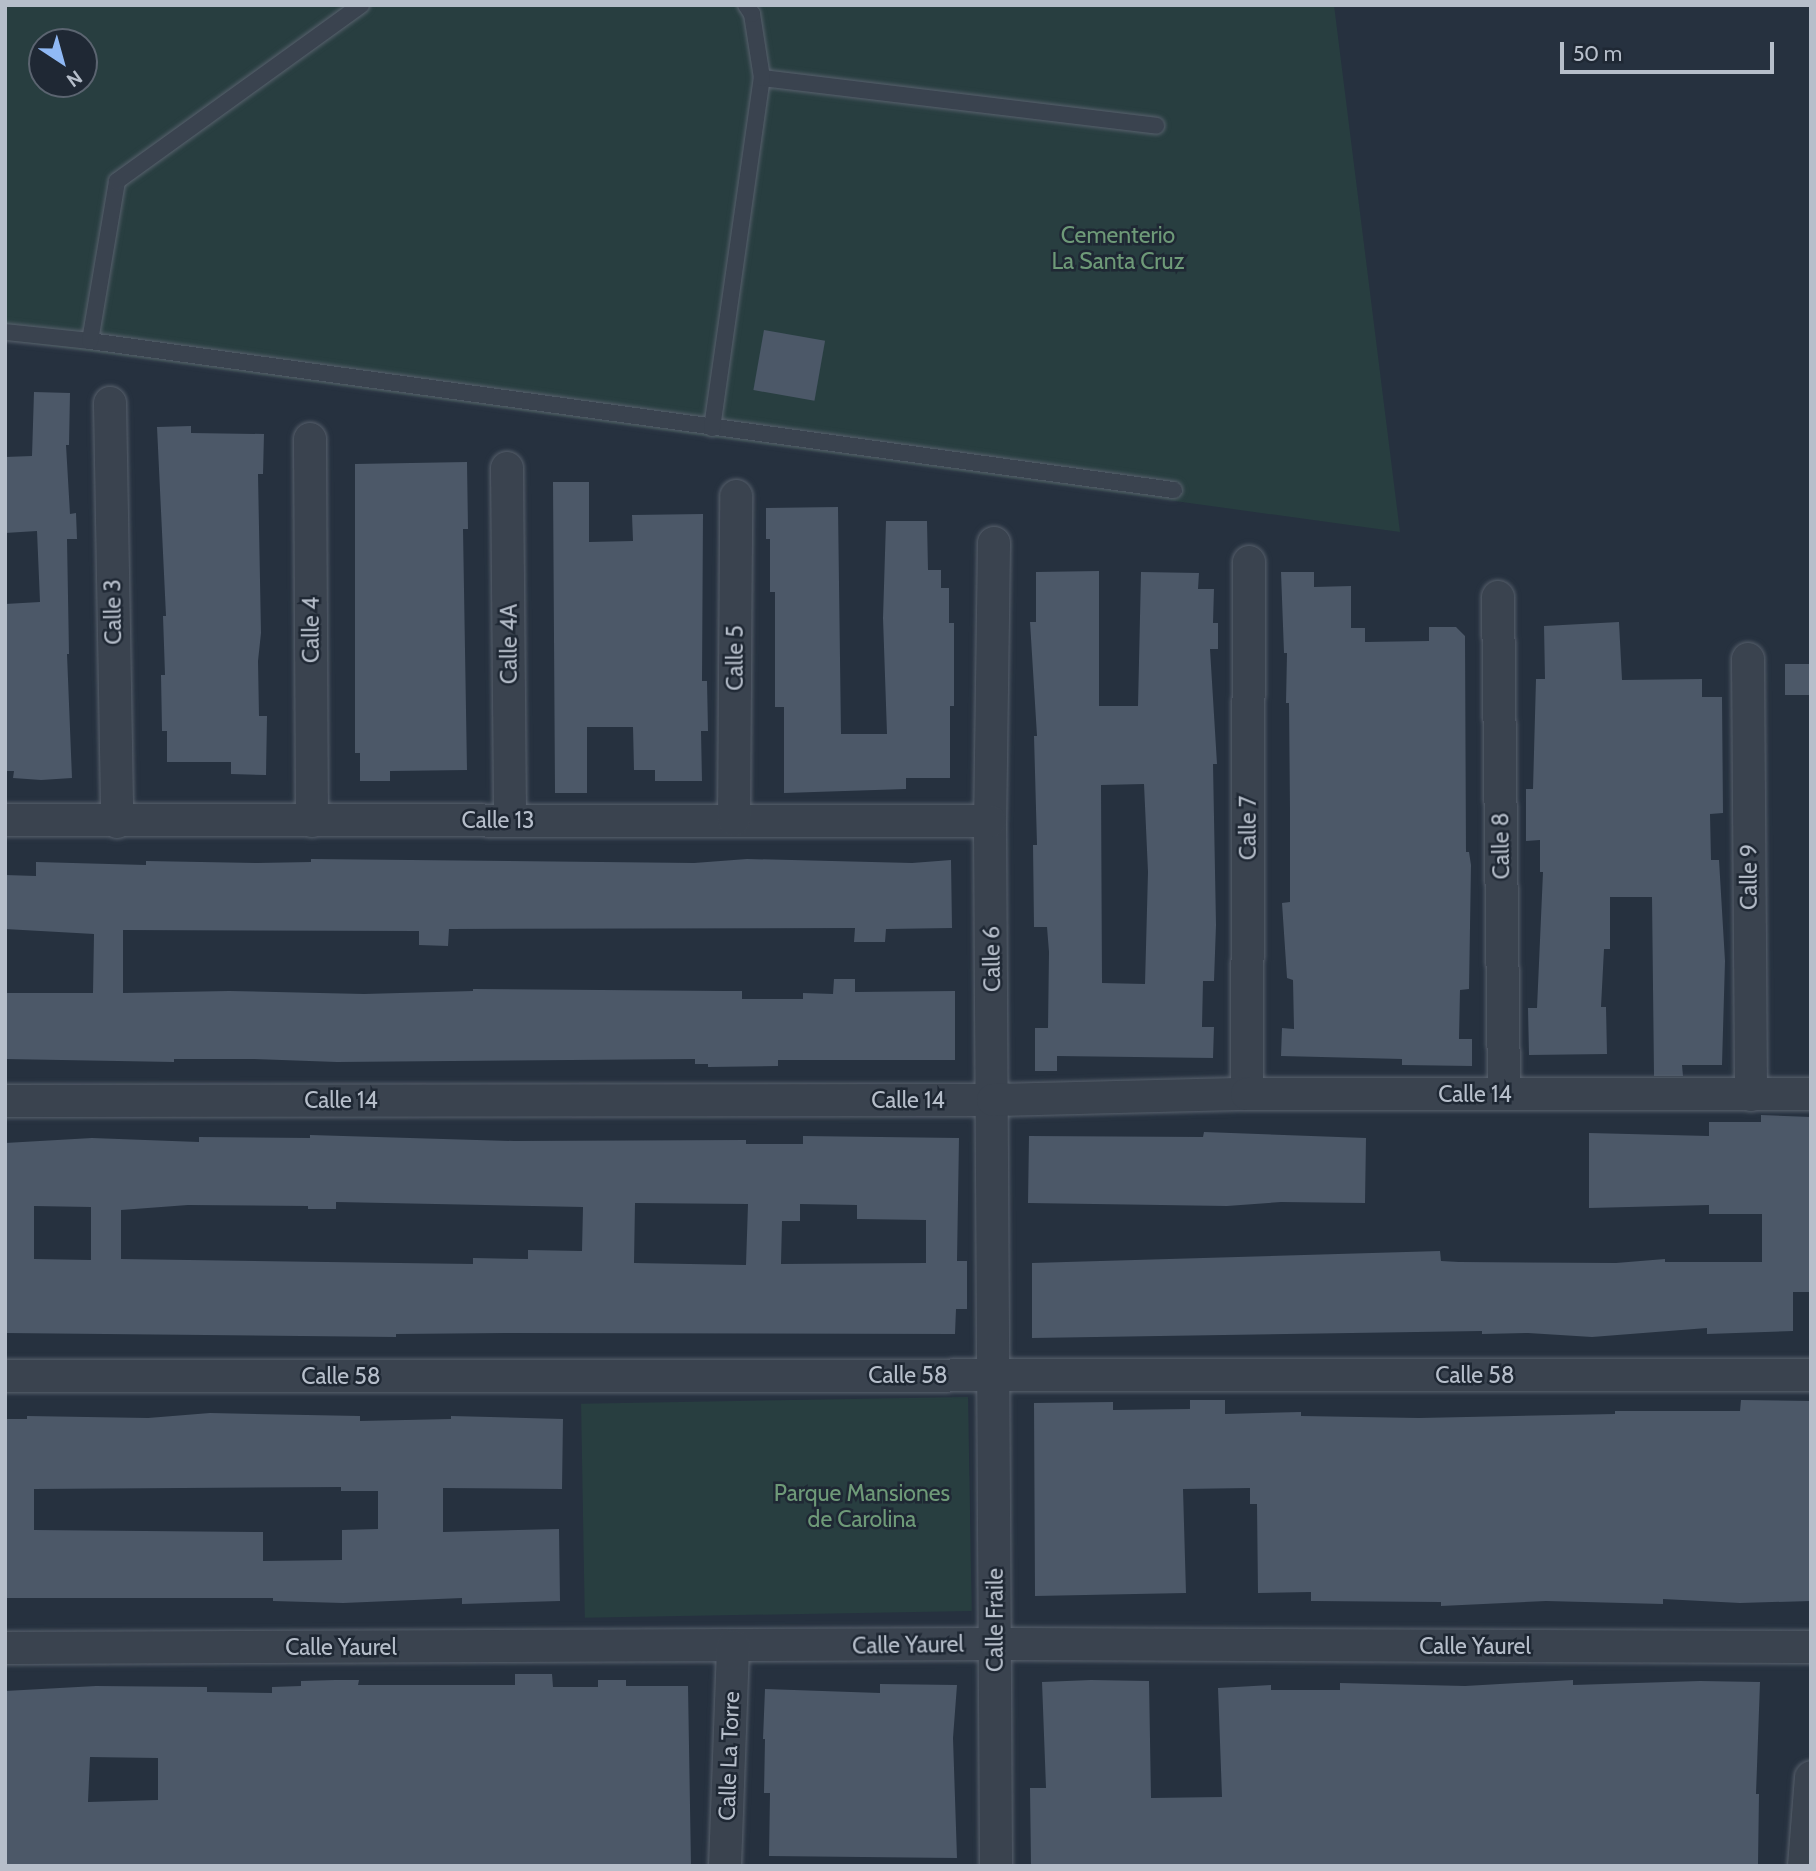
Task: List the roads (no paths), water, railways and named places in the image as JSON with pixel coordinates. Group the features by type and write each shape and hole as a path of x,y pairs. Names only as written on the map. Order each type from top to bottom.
{"street":[{"name":"Calle 3","path":"110,403 117,822"},
{"name":"Calle 4","path":"310,439 312,821"},
{"name":"Calle 4A","path":"508,468 510,820"},
{"name":"Calle 5","path":"734,820 737,496"},
{"name":"Calle 6","path":"994,543 990,821 995,1375"},
{"name":"Calle 7","path":"1247,1094 1249,562"},
{"name":"Calle 8","path":"1498,597 1504,1094"},
{"name":"Calle 9","path":"1748,659 1751,1095"},
{"name":"Calle 13","path":"5,820 990,821"},
{"name":"Calle 14","path":"5,1101 993,1100 1247,1094 1811,1094"},
{"name":"Calle Fraile","path":"995,1375 996,1866"},
{"name":"Calle 58","path":"5,1376 1811,1376"},
{"name":"Calle Yaurel","path":"5,1648 995,1644 1811,1647"},
{"name":"Calle La Torre","path":"725,1866 733,1646"},
{"path":"1804,1866 1811,1777"}],"lane":[{"path":"90,341 117,181 361,5"},
{"path":"712,428 762,78 752,14 747,5"},
{"path":"762,78 1156,126"},
{"path":"5,332 90,341 1174,490"}],"park label":[{"name":"Cementerio La Santa Cruz","path":"1118,248"},
{"name":"Parque Mansiones de Carolina","path":"862,1506"}]}
